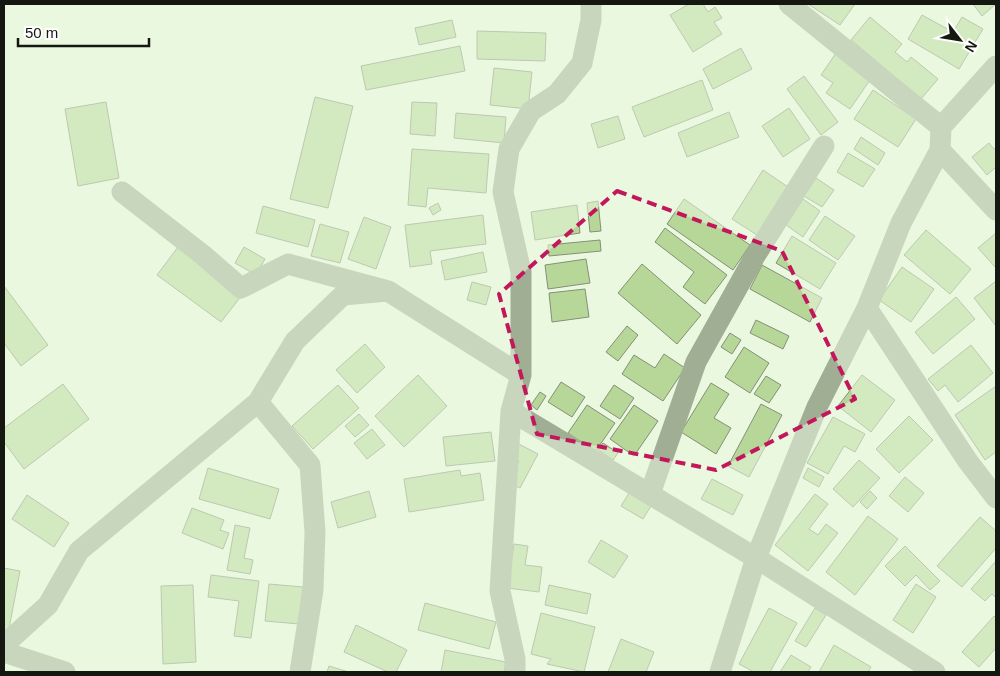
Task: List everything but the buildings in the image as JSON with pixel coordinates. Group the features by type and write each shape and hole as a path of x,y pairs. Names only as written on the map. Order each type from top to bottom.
{"street":[{"path":"516,672 515,659 500,591 510,411 522,375 522,272 502,192 509,149 530,111 556,94 582,63 591,20 592,4"},
{"path":"789,4 942,127"},
{"path":"720,672 756,558 818,407 867,308 901,223 940,150 942,127 996,66"},
{"path":"650,494 696,362 755,256 824,146"},
{"path":"940,150 996,210"},
{"path":"122,192 203,255 241,288 288,264 388,290 522,375"},
{"path":"4,645 48,605 79,551 258,402 295,341 343,295 388,290"},
{"path":"867,308 967,460 996,498"},
{"path":"258,402 310,465 316,532 313,590 300,672"},
{"path":"510,411 756,558 935,672"},
{"path":"4,652 65,672"}],"highlighted area":[{"path":"617,191 782,251 855,399 716,470 537,434 499,294"}]}
